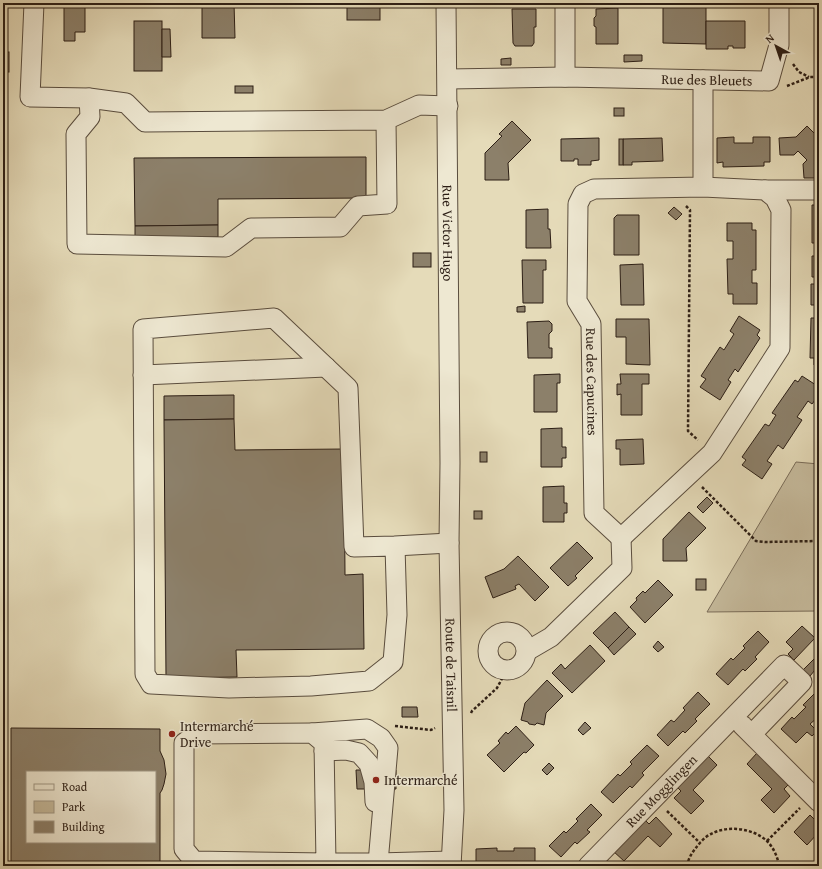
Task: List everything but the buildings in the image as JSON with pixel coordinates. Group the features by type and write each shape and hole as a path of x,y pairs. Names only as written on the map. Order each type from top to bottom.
{"street":[{"path":"34,3 30,97 90,98 126,103 145,122 386,120 419,105 448,106"},
{"name":"Rue Victor Hugo","path":"446,3 448,79 450,463"},
{"path":"565,3 565,77"},
{"name":"Rue des Bleuets","path":"448,79 565,77 769,81 779,45 780,3"},
{"path":"702,187 703,80"},
{"path":"90,98 90,117 76,134 77,244 226,247 251,228 340,227 358,206 387,204 386,120"},
{"name":"Rue des Capucines","path":"621,538 594,513 591,324 577,301 578,204 583,194 594,190 702,187 765,190 819,190"},
{"path":"527,651 551,637 622,568 621,538 712,453 780,348 781,210 775,198 765,190"},
{"path":"395,546 397,615 393,662 369,681 311,686 229,688 151,684 145,674 143,329 274,318 348,388 354,547 449,542"},
{"path":"144,375 326,367"},
{"name":"Route de Taisnil","path":"450,463 449,542 454,810 451,863"},
{"path":"505,632 512,632 522,639 527,651 523,663 518,668 506,671 500,670 494,666 490,661 488,649 490,642 494,637 505,632"},
{"name":"Rue Mogglingen","path":"588,866 784,665 802,682 752,734"},
{"path":"733,716 816,799"},
{"path":"378,863 388,748 381,738 367,729 312,733 196,734 184,743 184,849 194,861 299,865 326,863 378,863 451,863"},
{"path":"312,733 324,743 326,863"},
{"path":"324,752 346,750 359,753 370,764 374,782 378,863"}],"path":[{"path":"769,81 788,86 810,77 819,77"},
{"path":"678,188 679,199 690,210 688,431 712,453"},
{"path":"689,474 756,541 819,541"},
{"path":"367,729 373,724 431,730 441,724 467,722 472,711 497,688 506,671"},
{"path":"654,798 700,842"},
{"path":"767,841 816,799"},
{"path":"687,866 693,852 700,842 711,834 733,828 756,834 767,841 776,854 779,866"}],"green space":[{"path":"796,462 819,464 819,611 707,612"}],"place":[{"name":"Intermarché Drive","path":"172,734"},
{"name":"Intermarché","path":"376,780"}]}
